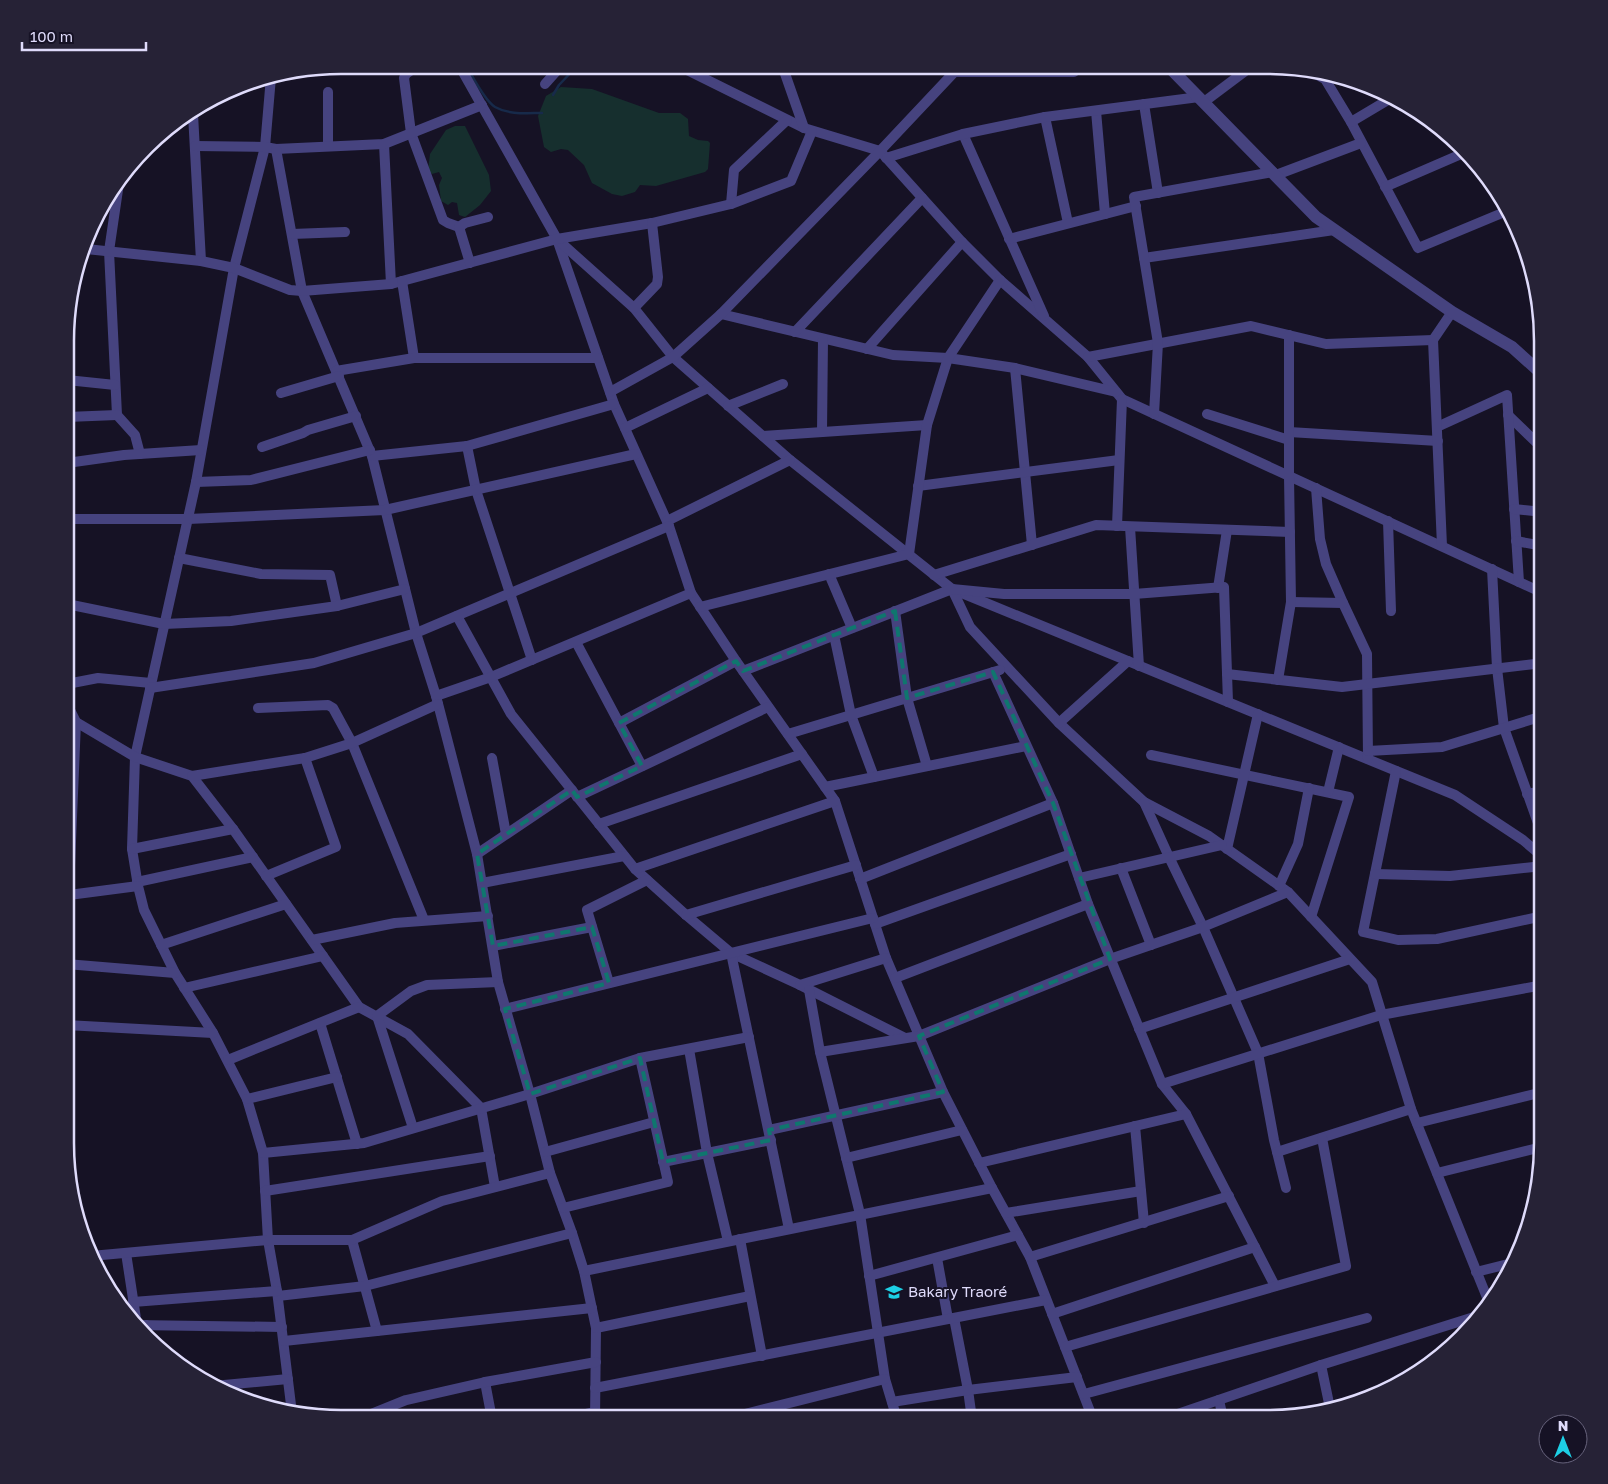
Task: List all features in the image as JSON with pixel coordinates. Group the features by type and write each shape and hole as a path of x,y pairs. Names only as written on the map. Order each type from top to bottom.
{"street":[{"path":"405,74 411,133 443,220 448,224 459,227 465,223 488,218"},
{"path":"464,74 558,239 614,404 668,524 691,593 736,661 835,801 886,958 943,1092 1030,1258 1090,1410"},
{"path":"545,84 554,74"},
{"path":"695,74 787,120 883,155 962,242 1000,280 1088,357 1119,395 1120,460 1117,526"},
{"path":"90,250 201,261 234,268 290,290 302,291 391,284 558,239 652,223 731,204 791,180 808,129 786,74"},
{"path":"610,392 673,357 721,314 883,155 954,74"},
{"path":"1176,74 1316,217 1452,312 1512,347 1534,367"},
{"path":"883,155 963,134 1045,117 1144,104 1202,99 1240,74"},
{"path":"1326,81 1351,122 1418,248 1502,213"},
{"path":"270,83 265,147 234,268 196,482 134,757 132,849 144,910 175,973 228,1060 247,1099 263,1153 268,1240 284,1341 291,1405"},
{"path":"328,92 328,146"},
{"path":"1351,122 1386,101"},
{"path":"1144,104 1158,193"},
{"path":"195,146 265,147 276,149 384,144 482,105"},
{"path":"1096,111 1105,214"},
{"path":"1045,117 1068,223"},
{"path":"193,119 201,261"},
{"path":"731,204 734,170 787,120"},
{"path":"963,134 1046,320"},
{"path":"1154,414 1158,343 1134,197 1275,174 1361,143"},
{"path":"384,144 391,284"},
{"path":"276,149 302,291 371,453 416,633 437,700 477,854 498,982 550,1173 584,1271 596,1328 595,1410"},
{"path":"1385,188 1457,153"},
{"path":"117,196 109,252 117,415 135,435 140,454"},
{"path":"795,332 922,198"},
{"path":"1009,238 1136,206"},
{"path":"634,308 657,284 658,277 652,223"},
{"path":"459,227 470,263"},
{"path":"1144,258 1334,230"},
{"path":"292,234 345,232"},
{"path":"558,239 634,308 673,357 728,406 790,460 952,589 1339,747 1368,755 1396,770 1455,794 1534,849"},
{"path":"867,349 962,242"},
{"path":"909,554 927,426 948,358 1000,280"},
{"path":"402,281 414,358"},
{"path":"1442,546 1433,340 1452,312"},
{"path":"721,314 893,355 948,358 1015,368 1119,395 1154,414 1534,589"},
{"path":"1088,357 1251,326 1326,344 1433,340"},
{"path":"1278,680 1291,602 1289,335"},
{"path":"822,432 824,339"},
{"path":"281,393 338,373 414,358 598,358"},
{"path":"1015,368 1032,545"},
{"path":"74,381 115,385"},
{"path":"728,406 783,384"},
{"path":"625,428 708,388"},
{"path":"1437,427 1507,394 1518,582"},
{"path":"196,482 251,480 371,453 467,446 614,404"},
{"path":"1207,414 1289,436 1438,441"},
{"path":"74,417 117,415"},
{"path":"1508,415 1534,440"},
{"path":"262,447 308,430 356,416"},
{"path":"763,436 927,426"},
{"path":"467,446 476,490 532,660"},
{"path":"74,463 140,454 201,450"},
{"path":"74,519 188,519 385,510 636,454"},
{"path":"74,683 98,678 150,686 314,663 416,633 510,594 668,524 790,460"},
{"path":"918,486 1120,460"},
{"path":"1316,488 1320,539 1326,564 1367,654 1368,755"},
{"path":"1514,508 1534,511"},
{"path":"1388,521 1391,611"},
{"path":"934,575 1096,525 1290,532"},
{"path":"1130,526 1139,666"},
{"path":"1218,588 1227,530"},
{"path":"1516,541 1534,544"},
{"path":"700,607 909,554"},
{"path":"179,558 261,574 330,575 337,606"},
{"path":"1492,569 1497,668 1504,728 1534,813"},
{"path":"829,574 852,628"},
{"path":"743,671 952,589 1004,594 1134,594 1224,587 1228,702"},
{"path":"74,605 164,624 231,621 337,606 405,589"},
{"path":"952,589 970,627 1060,723 1144,802 1209,836 1284,889 1372,982 1411,1110 1486,1295"},
{"path":"74,718 76,722 134,757 192,776 305,758 352,743 437,700 691,593"},
{"path":"1291,602 1343,604"},
{"path":"895,611 907,698 927,766"},
{"path":"457,616 511,714 635,869 731,953 905,1038"},
{"path":"834,635 852,715 874,777"},
{"path":"576,642 642,766"},
{"path":"619,723 736,661"},
{"path":"1060,723 1128,661"},
{"path":"1227,674 1342,687 1534,664"},
{"path":"788,734 1008,668"},
{"path":"993,672 1053,803 1088,904 1162,1084 1186,1114 1276,1286"},
{"path":"258,708 328,705 333,708 352,743 424,920"},
{"path":"477,854 506,834 574,794 642,766 768,707"},
{"path":"1224,847 1244,775 1258,714"},
{"path":"1368,755 1442,747 1534,719"},
{"path":"74,753 76,722"},
{"path":"825,787 1026,746"},
{"path":"1328,792 1339,747"},
{"path":"599,824 802,754"},
{"path":"1152,755 1349,797 1311,917"},
{"path":"266,876 336,847 305,758"},
{"path":"492,758 506,834"},
{"path":"1396,770 1363,932 1398,940 1437,939 1534,918"},
{"path":"192,776 233,829 359,1007 408,1034 481,1108 495,1187"},
{"path":"820,1052 919,1036 1110,959 1203,927 1284,889 1298,844 1309,788"},
{"path":"1527,794 1534,793"},
{"path":"635,869 835,801"},
{"path":"1144,802 1203,927 1258,1053 1276,1152 1286,1188"},
{"path":"860,879 1053,803"},
{"path":"132,849 233,829"},
{"path":"1079,878 1169,857 1224,847"},
{"path":"506,1009 731,953 874,921 1071,854"},
{"path":"482,883 624,856"},
{"path":"74,894 138,884 253,857"},
{"path":"686,915 856,866"},
{"path":"1375,874 1450,876 1534,867"},
{"path":"1121,868 1151,945"},
{"path":"609,984 587,910 647,880"},
{"path":"161,945 286,904"},
{"path":"895,978 1088,904"},
{"path":"312,940 395,923 488,916"},
{"path":"493,946 592,927"},
{"path":"731,953 789,1229"},
{"path":"184,988 323,956"},
{"path":"804,987 886,958"},
{"path":"1139,1029 1350,959"},
{"path":"74,963 175,973"},
{"path":"377,1016 411,992 426,985 498,982"},
{"path":"804,987 860,1214 885,1379 894,1410"},
{"path":"1162,1084 1381,1014 1534,987"},
{"path":"228,1060 359,1007"},
{"path":"377,1016 413,1128"},
{"path":"320,1023 357,1144"},
{"path":"74,1024 213,1033"},
{"path":"263,1153 364,1143 530,1094 640,1058 749,1038"},
{"path":"689,1049 707,1153 728,1242"},
{"path":"563,1208 668,1182 640,1058"},
{"path":"247,1099 337,1077"},
{"path":"664,1162 707,1153 836,1116 943,1092"},
{"path":"1417,1123 1534,1094"},
{"path":"1276,1152 1411,1110"},
{"path":"979,1163 1186,1114"},
{"path":"545,1152 654,1122"},
{"path":"1135,1126 1144,1222"},
{"path":"846,1158 962,1130"},
{"path":"1065,1347 1346,1266 1322,1138"},
{"path":"1437,1173 1534,1149"},
{"path":"266,1191 490,1156"},
{"path":"99,1255 268,1240 352,1240 442,1201 550,1173"},
{"path":"584,1271 992,1188"},
{"path":"1006,1213 1141,1191"},
{"path":"1030,1258 1228,1196"},
{"path":"133,1302 277,1294 364,1286 572,1233"},
{"path":"869,1276 1018,1235"},
{"path":"740,1239 762,1356"},
{"path":"352,1240 377,1331"},
{"path":"1052,1314 1254,1246"},
{"path":"126,1253 133,1302 137,1316"},
{"path":"936,1258 968,1390 971,1410"},
{"path":"1476,1272 1505,1265"},
{"path":"596,1328 750,1296"},
{"path":"595,1388 1046,1300"},
{"path":"284,1341 592,1308"},
{"path":"1084,1394 1367,1318"},
{"path":"1190,1410 1321,1365 1468,1319"},
{"path":"148,1328 282,1327"},
{"path":"381,1410 406,1400 485,1382 596,1362"},
{"path":"1321,1365 1329,1403"},
{"path":"892,1402 1077,1376"},
{"path":"227,1385 288,1379"},
{"path":"761,1410 885,1379"},
{"path":"485,1382 490,1410"},
{"path":"1219,1400 1221,1410"}],"highlighted area":[{"path":"895,611 907,698 993,672 1053,803 1110,959 919,1036 943,1092 769,1130 771,1140 663,1162 640,1058 530,1094 505,1009 609,983 592,927 493,946 477,854 572,790 577,797 642,766 619,723 736,661 743,671"}],"green space":[{"path":"561,87 592,89 659,113 680,113 688,119 689,136 710,143 708,169 705,172 656,186 640,185 635,192 622,196 612,194 592,183 584,165 568,150 561,149 551,152 544,147 538,116 546,96"},
{"path":"455,126 465,126 489,175 491,191 480,205 465,217 459,215 457,203 452,202 448,205 441,201 439,185 442,178 439,172 432,174 428,170 430,154 446,130"}],"waterway":[{"path":"471,74 491,104 500,110 542,113"},
{"path":"553,95 569,74"}],"place":[{"name":"Bakary Traoré","path":"894,1292"}]}
